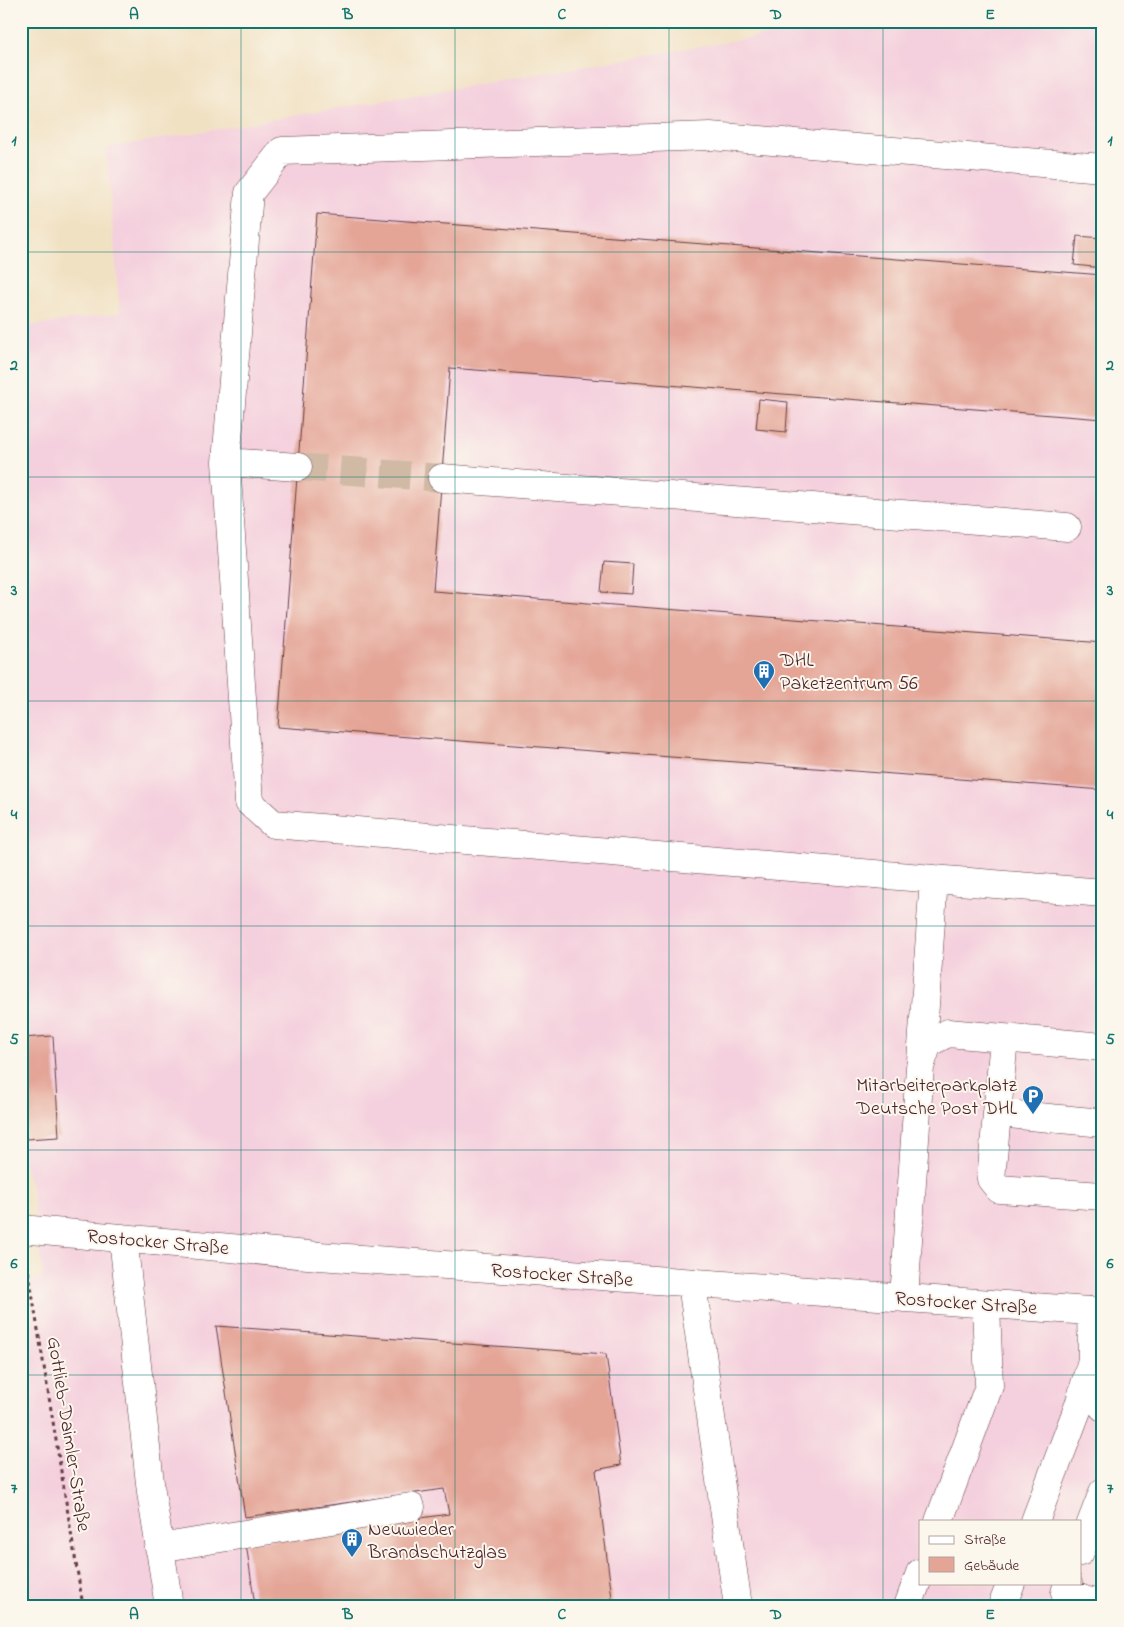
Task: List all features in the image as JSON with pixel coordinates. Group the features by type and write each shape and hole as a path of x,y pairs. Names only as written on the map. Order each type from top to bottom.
{"street":[{"path":"1103,168 710,136 282,151 249,193 226,462 249,802 273,824 1103,893"},
{"path":"226,462 298,467"},
{"path":"442,478 1067,527"},
{"path":"904,1298 934,879"},
{"path":"920,1067 928,1042 948,1033 1103,1047"},
{"path":"1004,1039 991,1179 999,1189 1103,1196"},
{"path":"998,1113 1103,1123"},
{"name":"Rostocker Straße","path":"21,1229 319,1256 692,1284 1097,1311"},
{"path":"123,1238 151,1492 169,1606"},
{"path":"692,1284 738,1606"},
{"path":"939,1520 989,1386 986,1304"},
{"path":"1035,1520 1079,1405 1092,1360 1097,1311"},
{"path":"1088,1374 1097,1400 1103,1407"},
{"path":"1082,1547 1103,1492"},
{"path":"159,1548 411,1507"},
{"path":"908,1606 919,1576"},
{"path":"1002,1606 1011,1584"},
{"path":"1068,1584 1065,1593 1093,1603 1092,1606"}],"path":[{"name":"Gottlieb-Daimler-Straße","path":"28,1267 83,1606"}],"shaded area":[{"path":"848,21 1103,21 1103,1606 21,1606 21,1283 43,1277 32,1191 21,1151 21,327 120,313 106,148"}],"building":[{"path":"317,214 1103,275 1103,419 450,368 433,591 1103,643 1103,790 278,727"},
{"path":"1077,236 1103,238 1103,268 1074,265"},
{"path":"759,399 788,402 786,432 756,429"},
{"path":"604,562 633,564 631,594 601,592"},
{"path":"53,1036 59,1137 26,1139 21,1038"},
{"path":"216,1326 606,1354 621,1465 596,1470 613,1606 255,1606 246,1543 449,1514 444,1489 245,1517"}],"tunnel":[{"path":"298,467 442,478"}],"place":[{"name":"DHL Paketzentrum 56","path":"764,690"},
{"name":"Mitarbeiterparkplatz Deutsche Post DHL","path":"1033,1115"},
{"name":"Neuwieder Brandschutzglas","path":"352,1558"}]}
